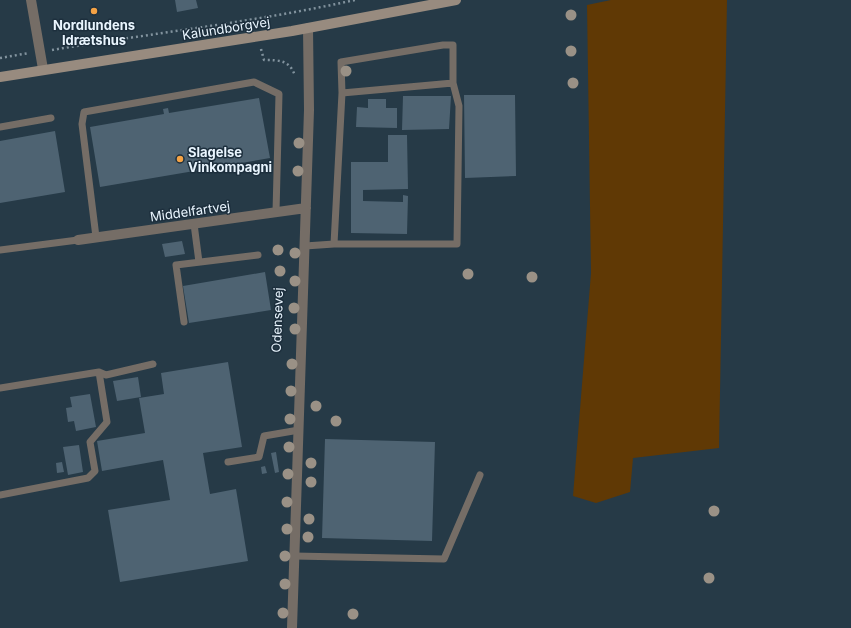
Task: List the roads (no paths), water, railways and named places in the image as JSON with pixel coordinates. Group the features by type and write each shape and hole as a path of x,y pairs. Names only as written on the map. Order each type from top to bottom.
{"street":[{"path":"32,0 43,69"},
{"name":"Kalundborgvej","path":"0,77 308,28 456,0"},
{"name":"Odensevej","path":"292,628 309,110 308,28"},
{"name":"Middelfartvej","path":"78,240 306,208"}],"lane":[{"path":"305,246 334,244 457,244 459,106 453,83 453,45 443,45 341,62 342,93 334,244"},
{"path":"96,237 82,124 84,112 254,82 279,94 276,212"},
{"path":"342,93 453,83"},
{"path":"0,127 51,118"},
{"path":"194,224 199,262"},
{"path":"0,250 78,240"},
{"path":"184,322 176,265 258,255"},
{"path":"0,388 99,372 106,375 153,364"},
{"path":"0,495 88,478 95,471 90,442 107,422 99,372"},
{"path":"228,462 259,457 264,436 299,430"},
{"path":"294,556 444,559 480,475"}],"place":[{"name":"Nordlundens Idrætshus","path":"94,11"},
{"name":"Slagelse Vinkompagni","path":"180,159"}]}
